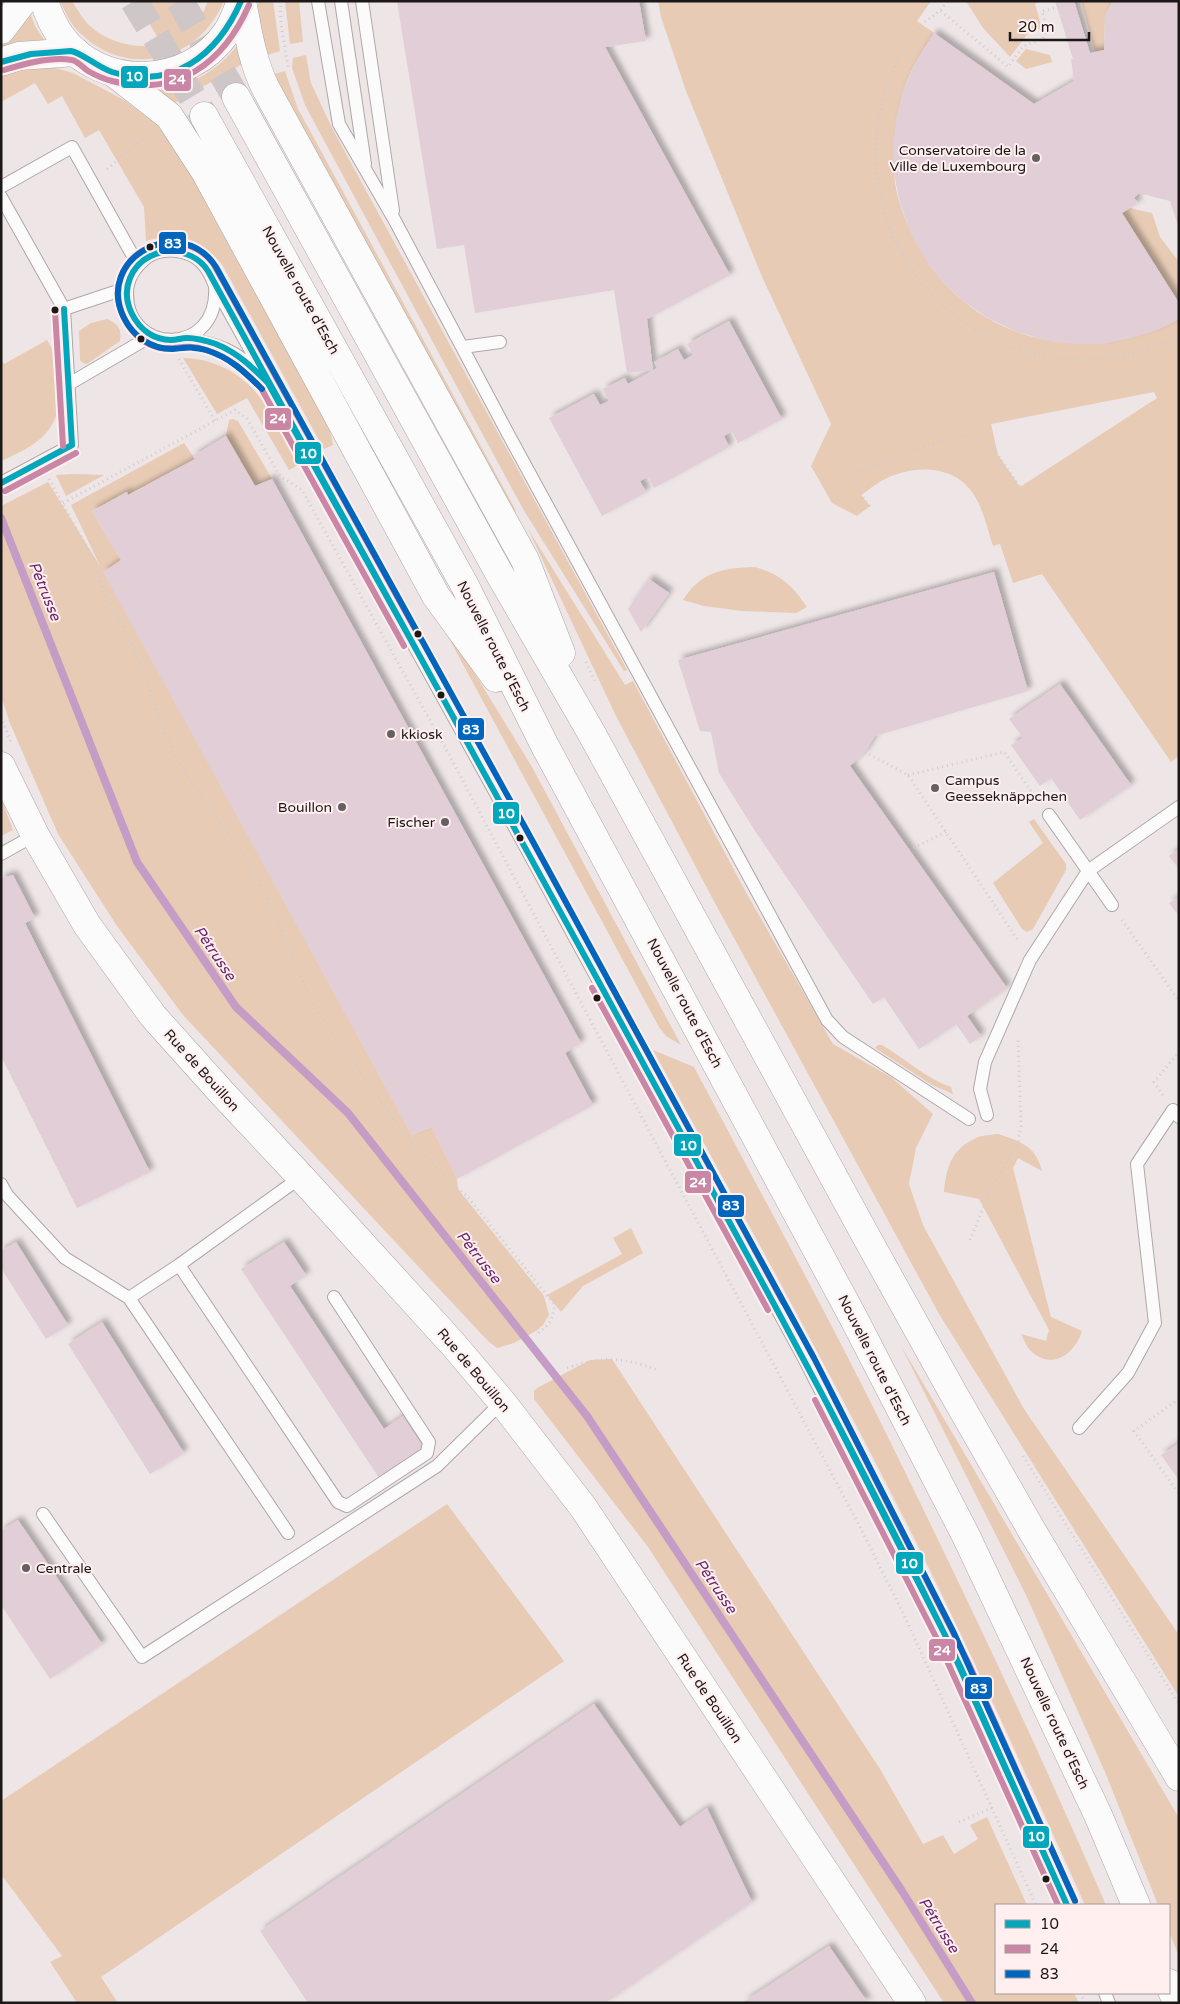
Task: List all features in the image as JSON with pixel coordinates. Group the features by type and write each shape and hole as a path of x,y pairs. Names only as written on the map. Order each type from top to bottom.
{"main road":[{"path":"1,30 22,1"},
{"path":"44,1 49,17 61,36 76,52 94,64 114,73 169,116 188,144 211,182 436,596 546,746"},
{"path":"114,73 150,76 186,67 201,58 227,32 242,1"},
{"path":"242,1 256,69 525,560 592,734"},
{"path":"1,62 19,56 76,52"},
{"path":"236,97 499,574 592,734 914,1323 1031,1529 1179,1778"},
{"name":"Nouvelle route d'Esch","path":"204,116 459,576 546,746 853,1317 966,1536 1098,1815 1136,1904"},
{"name":"Rue de Bouillon","path":"1,766 35,835 87,925 153,1016 452,1343 502,1402 584,1507 912,2003"},
{"path":"1125,1688 1179,1757"},
{"path":"1170,1986 1177,2003"}],"lane":[{"path":"318,1 339,124 394,219 506,430 827,1020 843,1038 969,1119"},
{"path":"341,1 366,171"},
{"path":"362,1 394,219"},
{"path":"1,187 72,147 138,265"},
{"path":"1,197 64,309 72,445 1,483"},
{"path":"215,286 216,299 213,312 207,323 198,332 186,338 172,340 151,336 140,328 131,316 127,302 127,288 131,275 138,265 149,256 162,251 176,251 190,255 202,262 210,273 215,286 268,383 524,844 806,1362 945,1635 1067,1904"},
{"path":"64,309 127,288"},
{"path":"68,384 151,336"},
{"path":"186,338 220,346 236,354 243,358 268,383"},
{"path":"463,348 500,342"},
{"path":"987,1115 980,1089 985,1062 1030,960 1088,871 1179,807"},
{"path":"1049,815 1112,905"},
{"path":"1,854 35,835"},
{"path":"1079,1428 1128,1373 1155,1323 1137,1164 1176,1114"},
{"path":"129,1298 179,1265 301,1177"},
{"path":"1,1184 6,1195 65,1258 129,1298 288,1533"},
{"path":"179,1265 338,1502 347,1506 427,1453 429,1442 334,1297"},
{"path":"42,1514 142,1657 437,1466 502,1402"}],"path":[{"path":"280,1 287,62"},
{"path":"947,1 941,11 918,27 902,51 884,94 877,132 876,160 885,216 896,242 910,267 927,290 947,310 970,327 994,341 1021,351 1049,358 1077,361 1105,360 1133,355 1179,337"},
{"path":"941,11 1008,67 1023,46 1044,39 1047,30 1042,11 1066,4"},
{"path":"172,340 178,358 216,421"},
{"path":"63,503 236,410 247,419 280,476 302,490 456,768 859,1525 904,1615 1036,1904"},
{"path":"870,506 861,495 852,474 958,434 983,441 998,455 1020,487"},
{"path":"42,482 49,479 97,566 105,594 133,646 176,760 245,857 264,890 314,1007 408,1139 466,1195 554,1304 554,1317 538,1333"},
{"path":"583,655 596,682"},
{"path":"866,752 908,775 1030,960"},
{"path":"908,775 1004,752 1049,815"},
{"path":"909,850 946,832"},
{"path":"1112,905 1179,1001"},
{"path":"970,1240 991,1189 1018,1143 1021,1126 1018,1034"},
{"path":"1176,1114 1154,1082 1179,1052"},
{"path":"567,1368 590,1360 612,1359 635,1362 658,1370"},
{"path":"1179,1399 1134,1431 1179,1494"},
{"path":"1020,1451 1179,1704"},
{"path":"959,1822 992,1808"}],"shaded area":[{"path":"60,1 72,1 88,24 106,37 124,44 143,46 161,43 136,1 183,1 195,22 202,15 208,1 224,1 213,22 198,38 180,50 161,57 140,59 119,56 99,48 77,30 68,18"},
{"path":"258,1 273,1 280,51 264,56 258,23"},
{"path":"285,1 299,1 303,42 290,44"},
{"path":"658,1 931,1 917,21 934,33 914,65 903,93 898,116 894,172 899,200 909,227 917,244 939,277 967,304 998,324 1032,337 1068,343 1105,342 1143,334 1179,319 1179,756 1171,762 1042,574 1013,583 1000,544 993,546 979,504 964,483 944,472 933,470 909,471 884,480 861,495 870,506 857,516 832,503 811,466 831,424 763,279 686,91 661,17","holes":["1154,392 1157,398 1020,487 998,455 991,424"]},
{"path":"966,1 1041,1 1035,4 1042,28 1029,32 1010,57 983,28"},
{"path":"1081,1 1113,1 1105,15 1104,50 1095,52"},
{"path":"28,7 35,26 47,44 1,51 1,43"},
{"path":"240,42 244,63 171,105 154,91 180,85 202,76 222,62"},
{"path":"1026,49 1050,55 1052,62 1026,69 1016,61"},
{"path":"306,55 311,83 332,128 627,670 624,671 523,509 305,105 292,68 293,58"},
{"path":"37,66 56,68 73,73 124,100 157,125 178,151 328,421 333,445 324,449 223,266 215,257 198,243 189,239 169,236 146,241 144,207 99,130 85,138 62,96 48,104 35,83 1,102 1,77 10,71"},
{"path":"285,71 298,109 515,509 519,531 271,75"},
{"path":"1130,208 1152,213 1160,237 1179,262 1179,303 1122,213"},
{"path":"107,319 118,327 120,341 87,364 83,363 80,360 79,331 91,323"},
{"path":"47,340 52,349 58,409 55,419 50,428 37,442 1,461 1,360 4,364"},
{"path":"183,358 206,361 225,368 242,379 269,409 300,464 289,470 247,398 217,414"},
{"path":"229,420 238,421 272,479 255,486 226,436"},
{"path":"184,443 195,459 128,495 126,492 92,511 121,560 104,572 412,1135 432,1127 457,1179 458,1189 544,1296 549,1315 543,1325 514,1343 497,1348 488,1341 183,1015 117,926 58,834 9,721 1,695 1,506 48,482 100,566 71,505"},
{"path":"56,475 104,475 66,496"},
{"path":"528,529 625,685 633,681 748,896 833,1044 891,1077 933,1114 916,1148 909,1184 923,1225 1024,1409 1179,1635 1179,1697 939,1314 716,905 616,716"},
{"path":"755,567 779,577 791,587 807,607 796,613 742,611 704,606 683,600 697,583 714,573 733,568"},
{"path":"418,581 532,767 681,1045 666,1036 659,1027"},
{"path":"1,798 13,830 1,836"},
{"path":"1034,819 1066,864 1066,870 1033,929 1027,932 1022,929 993,883 1043,843 1029,822"},
{"path":"878,1045 891,1050 924,1073 951,1087 953,1094 932,1085 875,1048"},
{"path":"653,1050 694,1067 789,1245 882,1425 940,1544 1025,1724 1106,1904 1085,1904 935,1580 881,1473"},
{"path":"998,1134 1020,1142 1031,1150 1036,1156 1042,1171 1018,1158 1013,1168 1051,1317 1082,1331 1074,1347 1068,1353 1055,1360 1039,1357 1026,1345 1021,1334 1046,1341 1049,1330 979,1199 944,1192 948,1168 960,1149 966,1143 976,1138"},
{"path":"631,1228 643,1253 583,1286 561,1312 547,1295 622,1254 613,1238"},
{"path":"900,1344 1179,1818 1179,1956 1170,1934 1170,1904 1158,1904 1105,1772 1026,1595"},
{"path":"612,1359 880,1769 923,1844 943,1835 954,1854 978,1839 970,1825 987,1817 1027,1904 995,1904 995,1994 1074,1994 1079,2003 944,2003 648,1547 534,1399 534,1391 537,1388 590,1360"},
{"path":"447,1504 564,1661 101,1977 118,2003 77,2003 50,1962 62,1956 3,1877 1,1877 1,1801"}],"building":[{"path":"397,1 639,1 646,41 605,47 730,275 647,319 653,370 627,373 614,290 475,313 464,245 437,249"},
{"name":"Conservatoire de la Ville de Luxembourg","path":"1055,1 1074,1 1090,53 1104,50 1105,15 1113,1 1179,1 1179,229 1170,201 1139,193 1134,198 1138,203 1122,213 1179,303 1179,319 1160,329 1132,338 1102,344 1073,344 1044,340 1015,331 988,318 963,301 942,281 924,257 910,231 900,203 894,173 893,144 897,114 905,86 918,58 934,33 1034,104 1074,81 1071,59 1073,59"},
{"path":"729,321 782,419 738,443 732,431 724,436 729,447 654,488 648,477 640,481 646,492 602,516 549,418 594,394 600,405 609,401 603,389 625,378 628,384 657,368 654,362 678,349 684,360 693,355 687,344"},
{"name":"Bouillon","path":"226,436 255,486 272,479 581,1043 565,1053 593,1105 457,1179 432,1127 412,1135 103,572 121,560 92,511 127,492 128,495 195,459 193,456"},
{"path":"994,572 1028,691 875,736 865,752 850,766 1007,988 967,1016 981,1036 970,1044 956,1024 919,1049 884,997 873,1004 755,831 719,773 711,732 700,731 678,660"},
{"path":"649,579 669,593 641,632 628,609"},
{"path":"1060,684 1131,785 1080,820 1051,778 1040,786 1011,745 1023,738 1009,719"},
{"path":"1179,849 1179,869 1169,856"},
{"path":"13,875 35,918 25,923 150,1172 77,1208 1,1056 1,878"},
{"path":"1179,897 1179,916 1169,903"},
{"path":"16,1242 68,1325 46,1339 1,1268 1,1251"},
{"path":"284,1242 306,1275 290,1286 384,1429 403,1416 424,1448 379,1478 241,1269"},
{"path":"102,1322 184,1453 150,1474 68,1344"},
{"path":"1179,1443 1179,1480 1161,1455"},
{"name":"Centrale","path":"18,1520 102,1644 50,1679 1,1605 1,1531"},
{"path":"594,1704 680,1827 707,1808 752,1902 605,2003 308,2003 260,1931"},
{"path":"829,1946 868,2003 742,2003"}],"waterway":[{"name":"Pétrusse","path":"1,518 137,862 236,1007 348,1113 587,1416 902,1891 972,2003"}],"tunnel":[{"path":"134,1 204,116"},
{"path":"180,1 236,97"}],"transit line":[{"name":"10","path":"1,62 31,54 71,51 107,70 134,77 155,76 174,72 191,64 206,52 220,37 241,1"},
{"name":"24","path":"4,70 38,61 64,59 74,61 86,70 112,81 136,85 158,84 178,79 196,71 212,59 239,25 249,5"},
{"name":"24","path":"404,646 261,388 224,357 193,347 160,348 140,338 125,321 119,299 121,277 128,264 138,254 150,247 163,243 177,243 190,246 202,253 213,263 420,638"},
{"name":"83","path":"262,389 236,366 214,353 197,348 172,349 157,347 138,336 124,318 118,296 121,277 131,261 146,249 164,243 183,243 201,251 216,267 532,840 814,1358 953,1631 1075,1901"},
{"name":"10","path":"169,251 192,256 208,271 412,642 268,383 244,361 216,344 185,338 165,340 148,333 135,320 127,300 127,287 130,278 137,267 146,259 169,251"},
{"name":"10","path":"64,309 72,445"},
{"name":"24","path":"55,310 63,446"},
{"name":"10","path":"1,483 72,445"},
{"name":"24","path":"5,491 76,453"},
{"name":"10","path":"412,642 600,984"},
{"name":"10","path":"412,642 600,984"},
{"name":"24","path":"608,980 783,1302"},
{"name":"10","path":"600,984 775,1306"},
{"name":"10","path":"600,984 775,1306"},
{"name":"24","path":"592,988 768,1310"},
{"name":"10","path":"775,1306 823,1396"},
{"name":"10","path":"775,1306 823,1396"},
{"name":"24","path":"831,1392 968,1662 1075,1901"},
{"name":"10","path":"823,1396 937,1620"},
{"name":"10","path":"823,1396 937,1620"},
{"name":"24","path":"815,1400 937,1639 1058,1904"},
{"name":"10","path":"937,1620 950,1645"},
{"name":"10","path":"937,1620 950,1645"},
{"name":"10","path":"950,1645 1067,1904"},
{"name":"10","path":"950,1645 1067,1904"}],"place":[{"name":"Conservatoire de la Ville de Luxembourg","path":"1036,158"},
{"name":"kkiosk","path":"391,734"},
{"name":"Campus Geesseknäppchen","path":"935,788"},
{"name":"Bouillon","path":"342,807"},
{"name":"Fischer","path":"445,822"},
{"name":"Centrale","path":"26,1568"}]}
